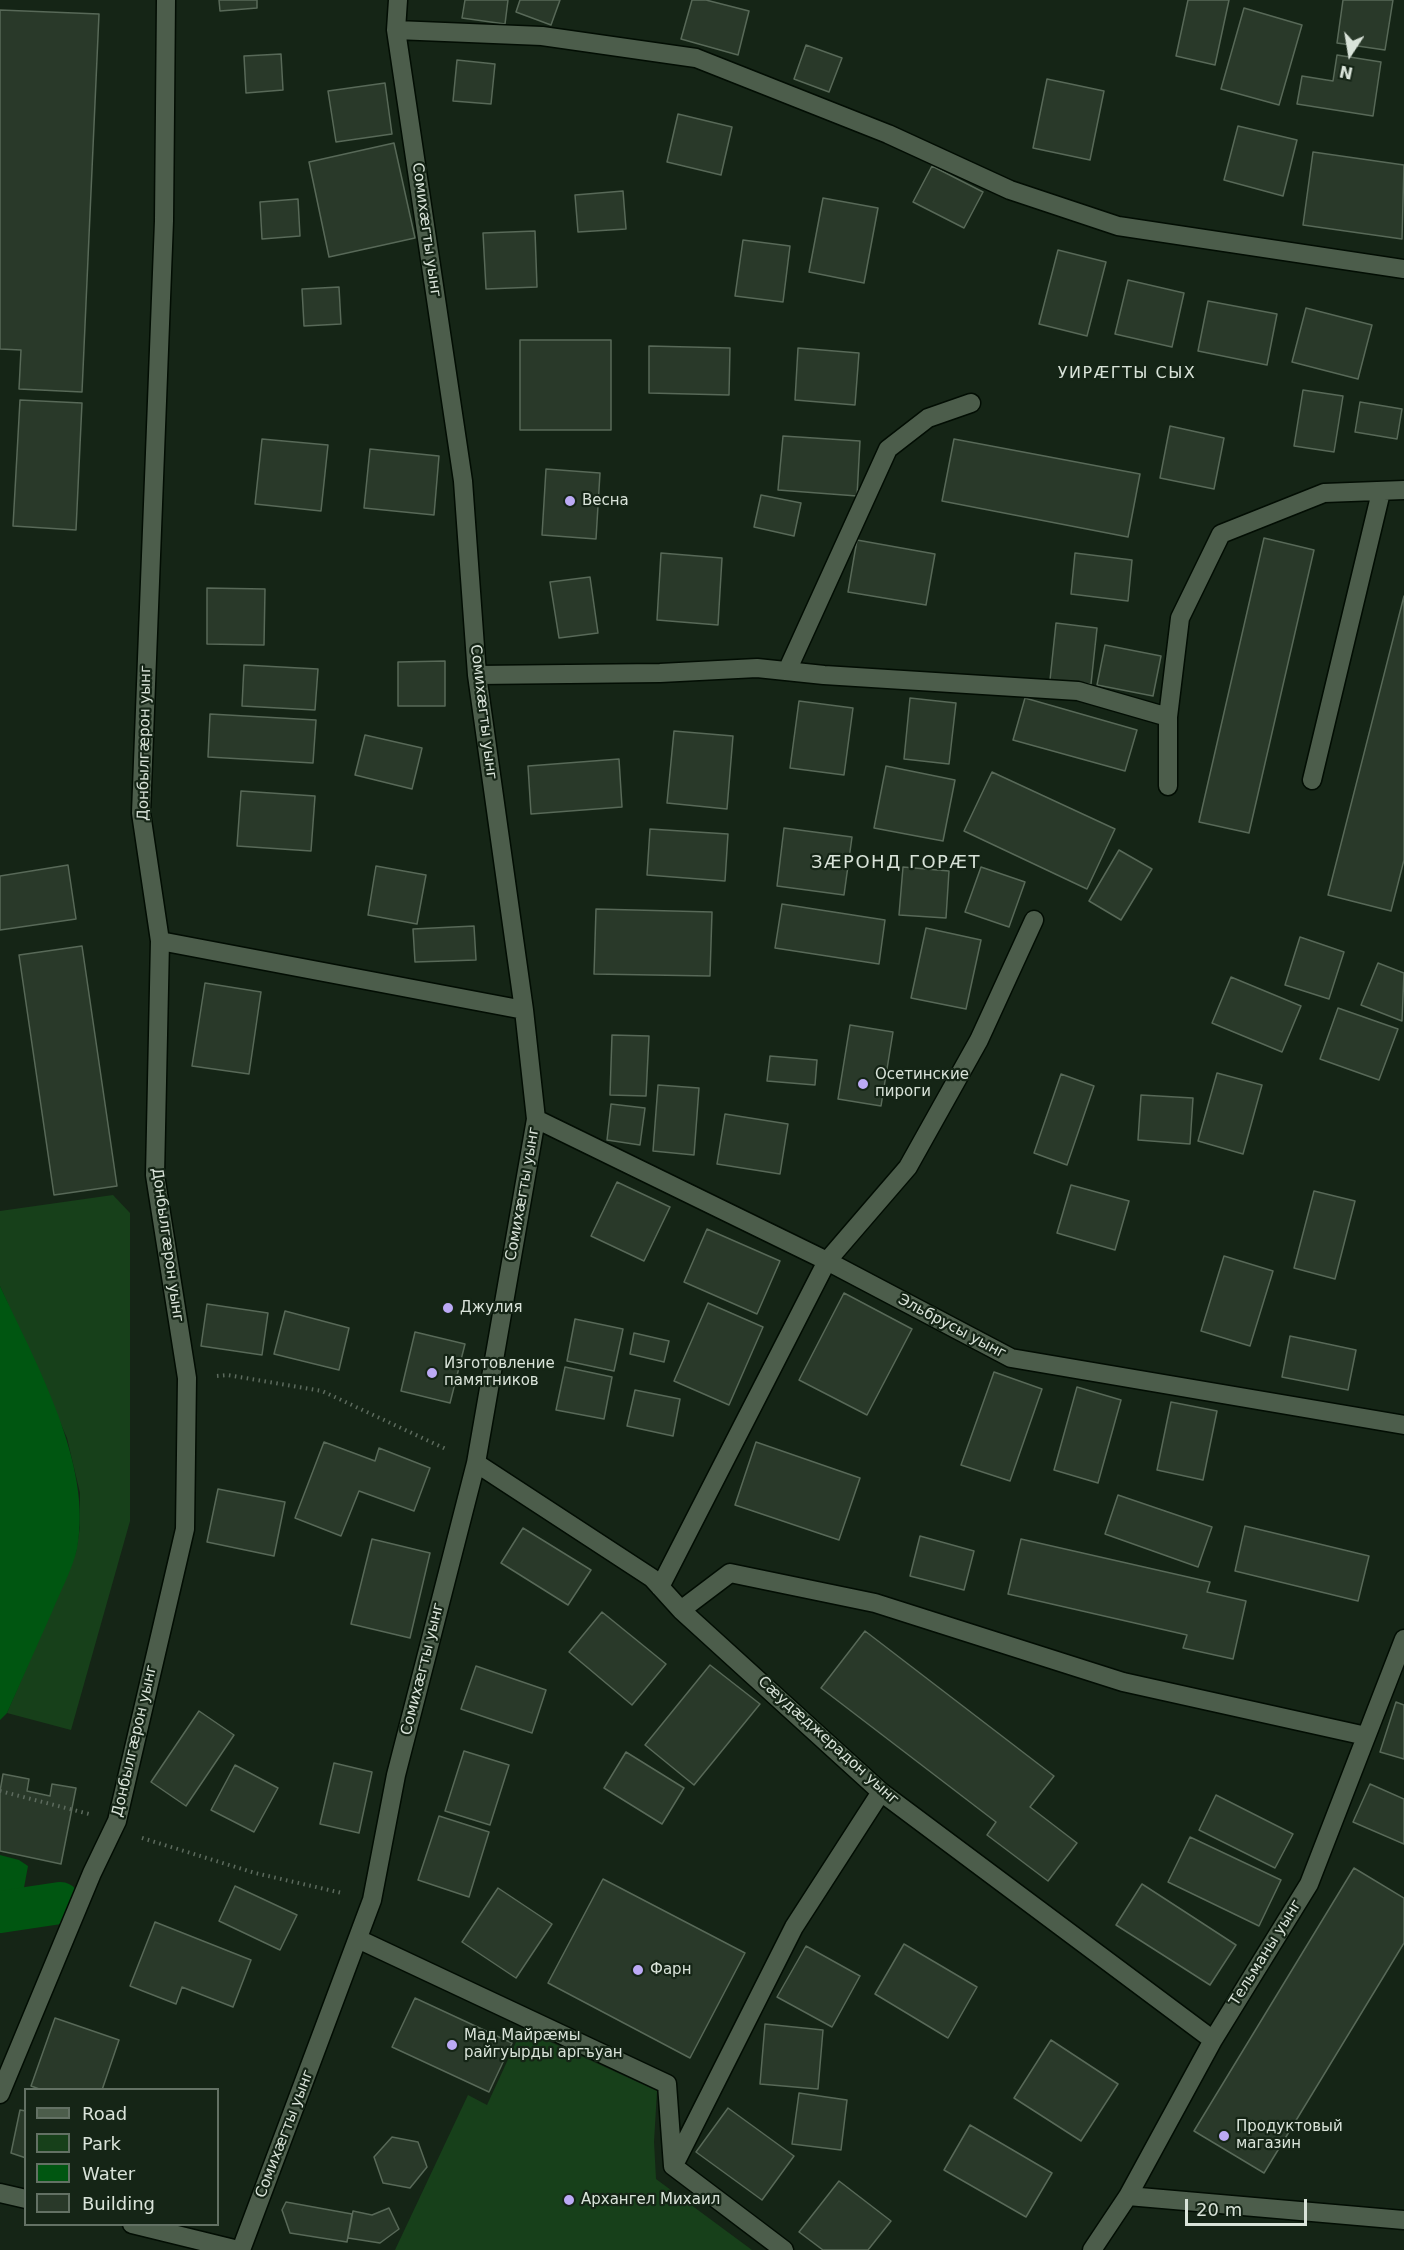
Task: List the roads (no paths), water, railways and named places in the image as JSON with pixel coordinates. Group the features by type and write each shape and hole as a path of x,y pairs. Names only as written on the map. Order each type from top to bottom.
{"street":[{"name":"Донбылгæрон уынг","path":"0,2094 92,1873 117,1821 185,1529 187,1378 155,1175 160,941 141,813 164,221 166,0"},
{"name":"Сомихæгты уынг","path":"239,2250 372,1900 396,1775 476,1462 536,1119 524,1010 477,675 463,481 396,30 398,0"},
{"path":"396,30 542,36 696,58 888,134 1011,190 1118,226 1404,269"},
{"path":"787,671 888,449 928,418 971,403"},
{"path":"1168,786 1168,717 1180,618 1221,534 1324,493 1404,490"},
{"path":"1311,780 1381,492"},
{"path":"477,675 660,673 757,668 1078,691 1168,717"},
{"path":"660,1587 827,1261 908,1167 979,1040 1034,920"},
{"path":"160,941 524,1010"},
{"name":"Эльбрусы уынг","path":"536,1119 827,1261 1011,1358 1404,1425"},
{"name":"Сæудæджерадон уынг","path":"476,1462 652,1578 681,1610 881,1792 1213,2040"},
{"path":"681,1610 730,1573 875,1603 1123,1682 1366,1736"},
{"name":"Тельманы уынг","path":"1092,2250 1128,2196 1213,2040 1309,1884 1404,1639"},
{"path":"673,2166 794,1926 881,1792"},
{"path":"358,1939 667,2084 673,2166 784,2250"},
{"path":"0,2193 24,2199"},
{"path":"1128,2196 1404,2220"},
{"path":"140,2226 239,2250"}],"water":[{"path":"0,1286 58,1415 77,1483 80,1517 77,1549 69,1573 7,1713 0,1720"},
{"path":"0,1855 19,1860 28,1866 23,1893 0,1933"}],"waterway":[{"path":"0,1912 60,1903"}],"place":[{"name":"Весна","path":"570,501"},
{"name":"Осетинские пироги","path":"863,1084"},
{"name":"Джулия","path":"448,1308"},
{"name":"Изготовление памятников","path":"432,1373"},
{"name":"Фарн","path":"638,1970"},
{"name":"Мад Майрæмы райгуырды аргъуан","path":"452,2045"},
{"name":"Продуктовый магазин","path":"1224,2136"},
{"name":"Архангел Михаил","path":"569,2200"}],"district":[{"name":"УИРÆГТЫ СЫХ","path":"1127,374"},
{"name":"ЗÆРОНД ГОРÆТ","path":"896,863"}]}
